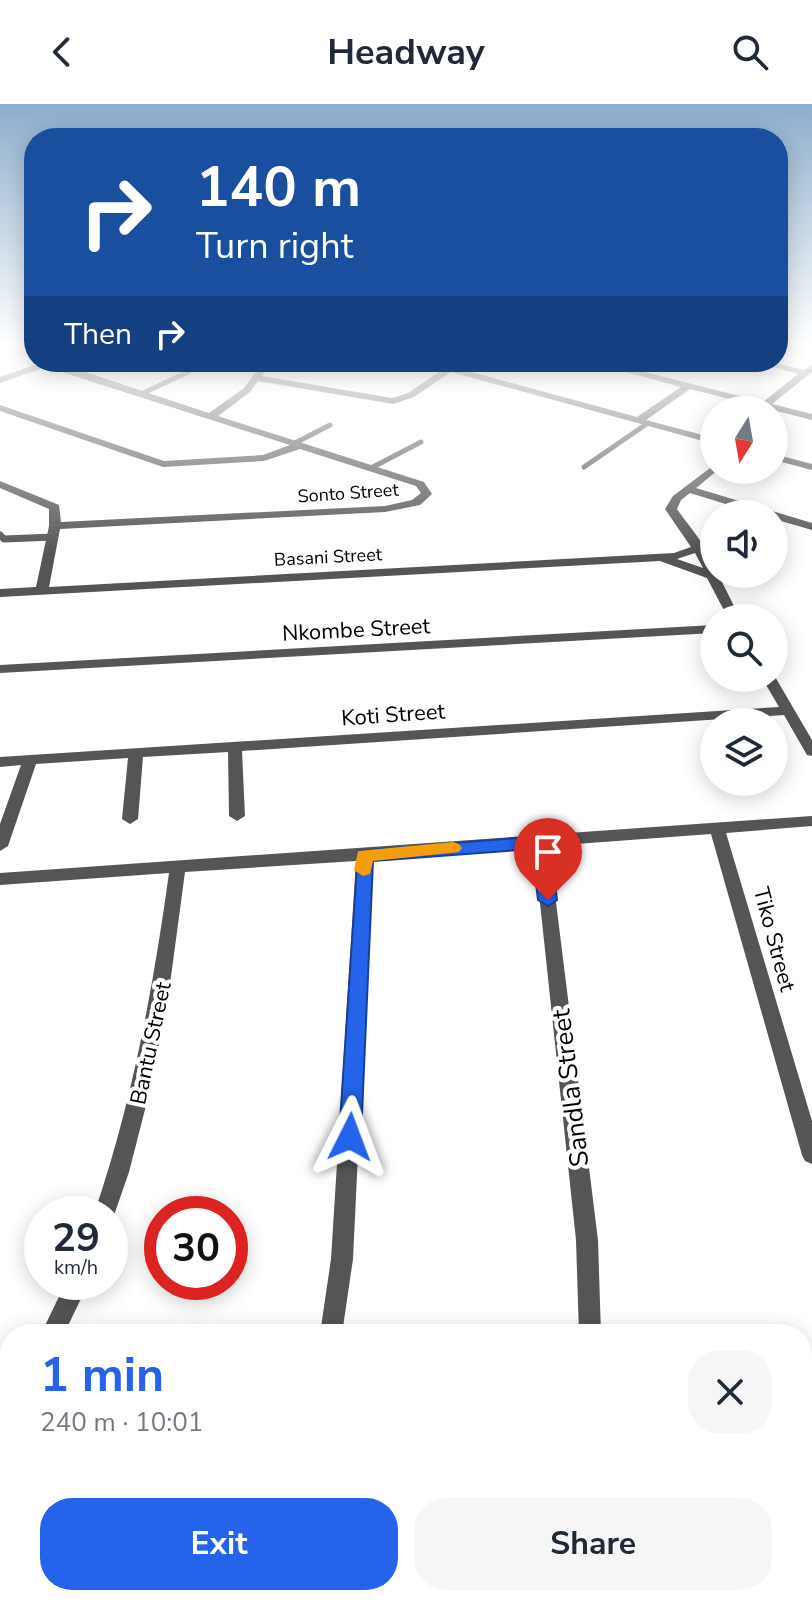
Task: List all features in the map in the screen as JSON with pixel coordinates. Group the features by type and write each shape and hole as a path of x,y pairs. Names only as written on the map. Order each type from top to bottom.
{"street":[{"path":"18,414 163,464 275,456 297,444"},
{"name":"Sonto Street","path":"54,531 385,509 410,505 426,497 427,491 420,484 205,414"},
{"path":"618,414 700,437"},
{"path":"644,421 653,414"},
{"path":"788,461 812,467"},
{"path":"700,479 671,504 671,509 700,552"},
{"path":"1,485 51,504 56,511 42,590"},
{"path":"687,489 723,500"},
{"path":"788,520 812,527"},
{"name":"Basani Street","path":"0,593 659,558 698,548"},
{"name":"Basani Street","path":"659,558 700,572"},
{"name":"Nkombe Street","path":"0,669 700,630"},
{"path":"788,711 812,752"},
{"name":"Koti Street","path":"0,762 700,717"},
{"path":"235,747 237,816"},
{"path":"130,819 136,753"},
{"path":"0,846 30,760"},
{"path":"0,879 812,821"},
{"name":"Tiko Street","path":"717,828 749,926 773,1023 812,1155"},
{"name":"Sandla Street","path":"541,842 587,1240 590,1324"},
{"path":"332,1324 345,1213 364,855"},
{"name":"Bantu Street","path":"112,1196 126,1156 163,984 178,867"},
{"path":"57,1324 69,1300"}],"lane":[{"path":"584,467 644,421"},
{"path":"297,444 330,425"},
{"path":"371,468 421,442"},
{"path":"0,535 4,539 54,531"}],"slow traffic":[{"path":"363,870 364,855 453,848"}],"route":[{"path":"350,1137 364,855 541,842 548,900"}]}
